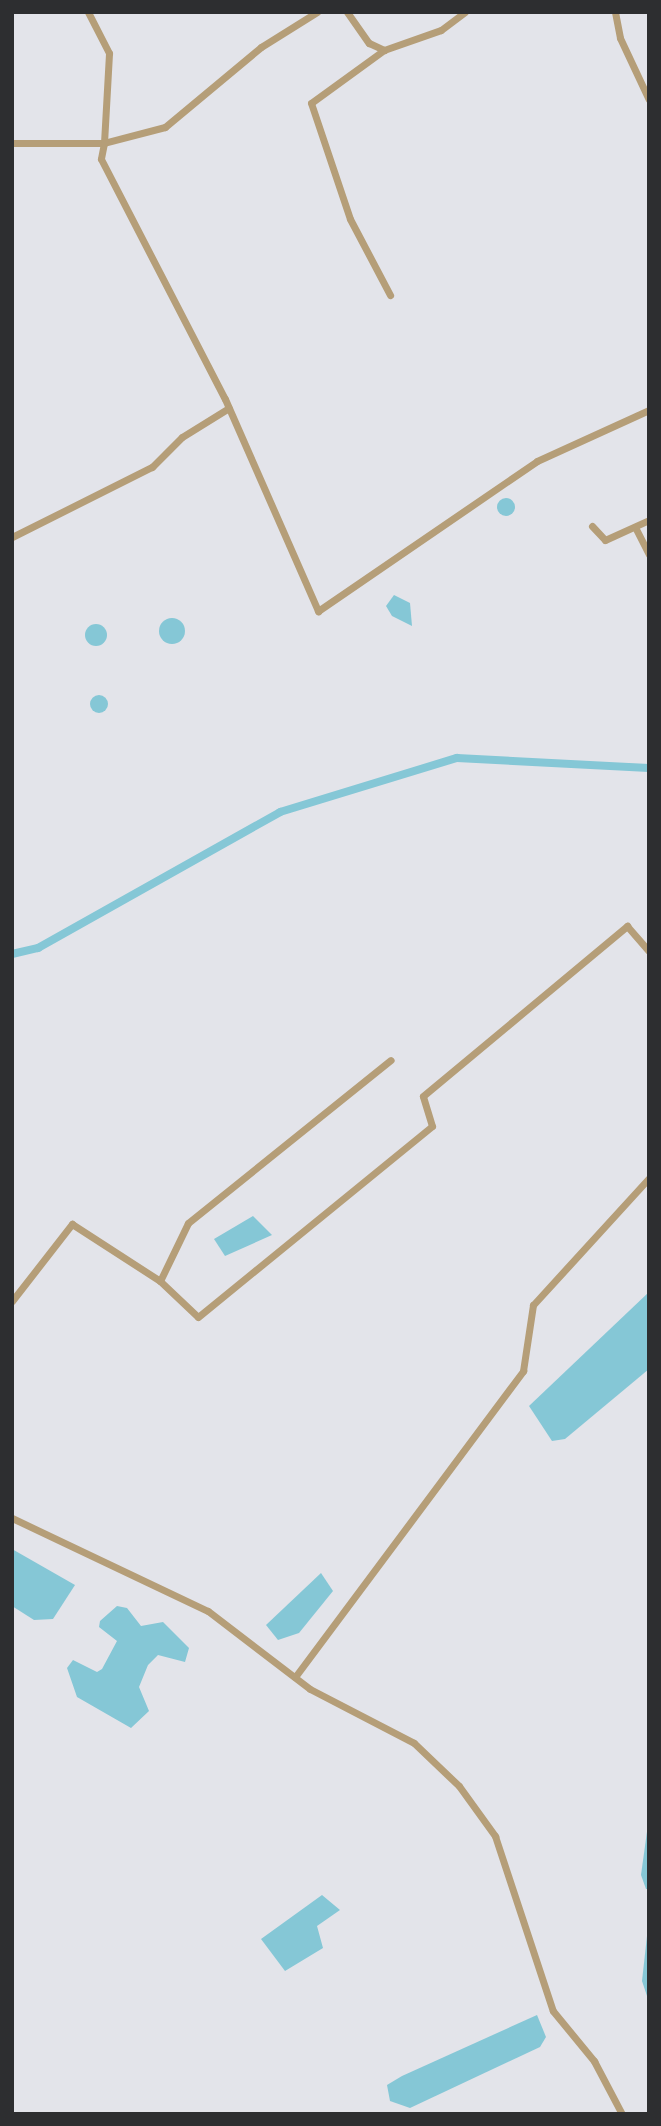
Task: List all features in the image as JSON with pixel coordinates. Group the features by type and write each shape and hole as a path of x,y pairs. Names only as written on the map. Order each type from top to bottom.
{"street":[{"path":"88,12 109,53 102,159 112,186 229,408 318,611 537,461 649,410"},
{"path":"12,143 104,143 185,115 261,47 317,12"},
{"path":"347,12 369,43 384,50"},
{"path":"390,295 350,219 311,103 384,50 441,30 465,12"},
{"path":"615,12 620,38 649,100"},
{"path":"12,537 152,467 182,437 229,408"},
{"path":"593,526 605,540 649,520"},
{"path":"635,527 649,555"},
{"path":"12,1301 72,1224 160,1281 198,1317 432,1126 423,1096 627,926 649,951"},
{"path":"160,1281 188,1223 391,1060"},
{"path":"295,1677 523,1371 533,1305 649,1178"},
{"path":"12,1518 208,1611 295,1677 352,1715 414,1743 458,1786 495,1836 553,2011 594,2061 622,2114"}],"water":[{"path":"506,498 512,501 515,507 512,513 506,516 500,513 497,507 500,501"},
{"path":"394,595 410,603 412,626 392,616 386,606"},
{"path":"172,618 182,621 185,631 182,641 172,644 162,641 159,631 162,621"},
{"path":"96,624 104,627 107,635 104,643 96,646 88,643 85,635 88,627"},
{"path":"95,695 103,695 108,704 106,711 95,713 90,708 90,700"},
{"path":"253,1216 272,1235 225,1256 214,1239"},
{"path":"649,1292 649,1369 565,1439 552,1441 529,1406"},
{"path":"12,1549 75,1585 53,1619 34,1620 12,1606"},
{"path":"321,1573 333,1591 299,1633 278,1640 266,1625"},
{"path":"117,1606 127,1608 141,1626 163,1622 189,1648 185,1662 158,1655 148,1665 139,1687 149,1711 131,1728 77,1697 67,1668 73,1660 97,1672 102,1669 117,1641 99,1627 100,1621"},
{"path":"649,1817 649,1889 646,1889 641,1875"},
{"path":"322,1895 340,1910 317,1926 323,1948 285,1971 261,1939"},
{"path":"649,1918 649,2002 642,1981"},
{"path":"537,2015 546,2037 540,2047 410,2108 390,2101 387,2085 402,2076"}],"waterway":[{"path":"12,954 38,948 280,812 457,758 649,768"}]}
